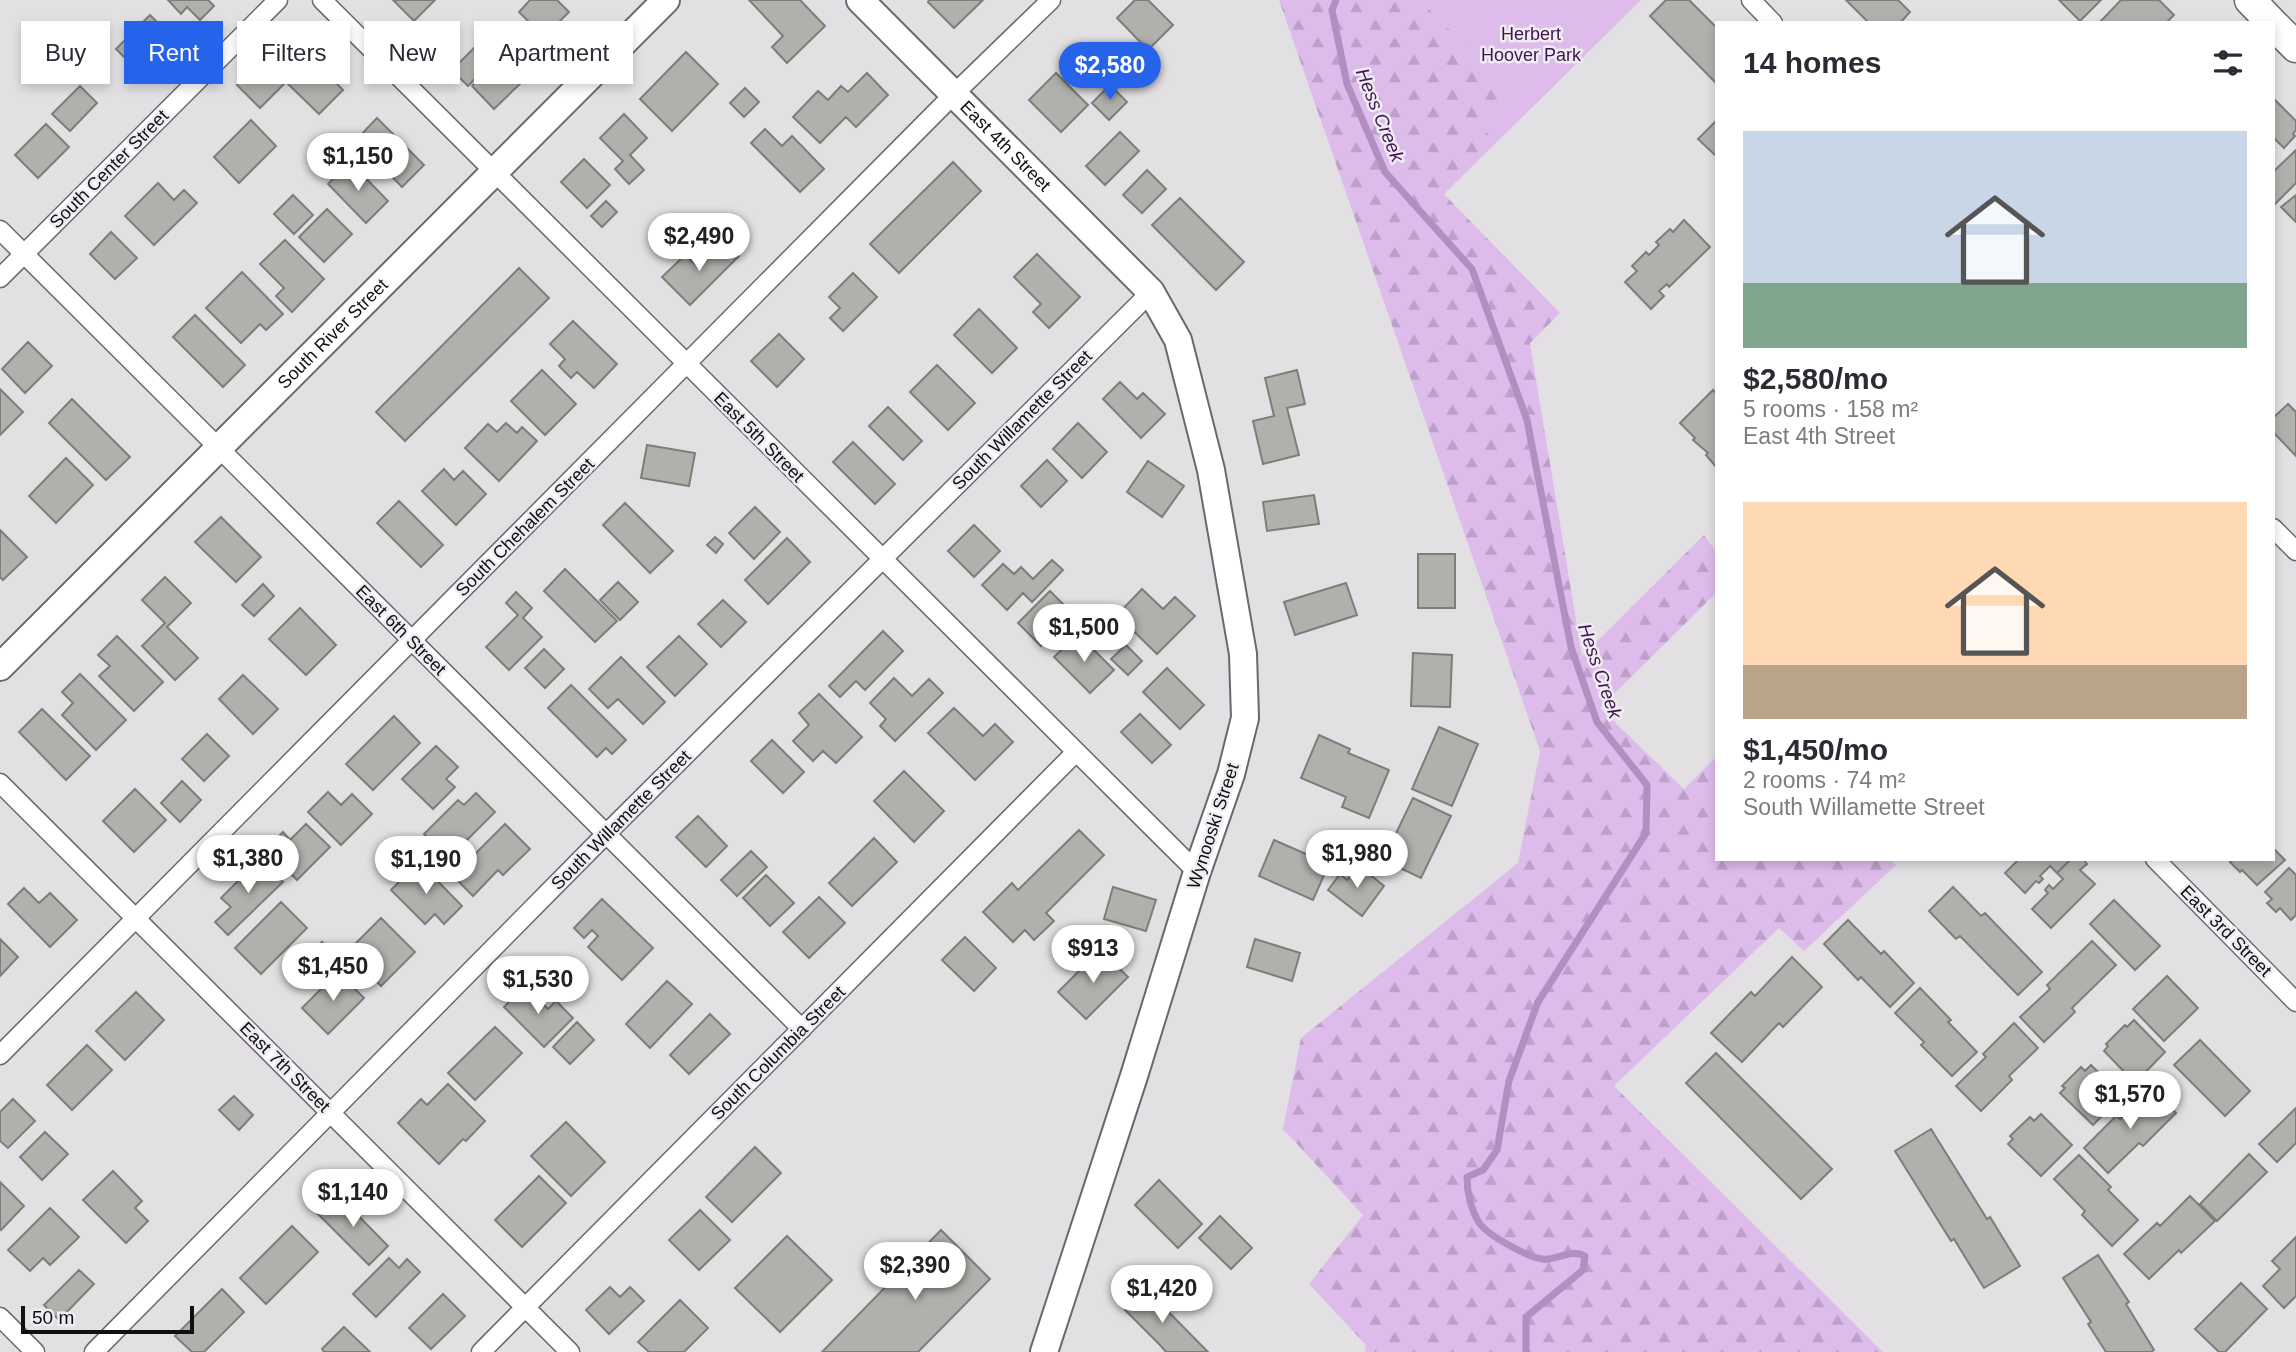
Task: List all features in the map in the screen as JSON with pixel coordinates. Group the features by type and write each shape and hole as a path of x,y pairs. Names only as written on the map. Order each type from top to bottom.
{"main road":[{"name":"South River Street","path":"0,667 666,0"},
{"name":"East 4th Street","path":"860,0 1151,292"},
{"path":"2275,27 2296,47"},
{"name":"Wynooski Street","path":"1044,1352 1197,872 1231,774 1245,718 1243,654 1198,411 1178,340 1151,292"}],"street":[{"name":"South Center Street","path":"0,278 278,0"},
{"name":"East 5th Street","path":"322,0 1197,872"},
{"name":"South Chehalem Street","path":"0,1055 137,920 954,94 1051,0"},
{"path":"1751,0 1771,21"},
{"name":"East 6th Street","path":"0,230 802,1029"},
{"name":"South Willamette Street","path":"94,1352 606,834 1151,292"},
{"path":"2275,530 2296,551"},
{"name":"South Columbia Street","path":"481,1352 1075,753"},
{"name":"East 7th Street","path":"0,783 570,1352"},
{"name":"East 3rd Street","path":"2157,861 2296,1002"},
{"path":"0,1317 35,1352"}],"green space":[{"path":"1279,0 1420,0 1517,96 1484,129 1497,142 1444,194 1560,313 1530,343 1582,656 1704,535 1715,550 1715,594 1600,708 1684,789 1715,758 1715,861 1892,861 1896,865 1804,951 1779,928 1614,1086 1883,1352 1365,1352 1366,1345 1309,1284 1363,1215 1283,1129 1301,1038 1518,863 1540,751"},
{"name":"Herbert Hoover Park","path":"1420,0 1641,0 1497,142 1483,129 1517,96"}],"building":[{"path":"168,0 208,0 214,6 200,20 187,7 181,14"},
{"path":"393,0 435,0 414,21"},
{"path":"530,0 557,0 569,12 560,21 528,21 519,12"},
{"path":"749,0 800,0 825,26 787,63 772,47 783,36"},
{"path":"929,0 983,0 954,28"},
{"path":"1135,0 1148,0 1173,25 1148,50 1117,18"},
{"path":"1666,0 1689,0 1715,26 1715,82 1650,16"},
{"path":"1846,0 1898,0 1910,12 1902,21 1867,21"},
{"path":"2059,0 2101,0 2080,21"},
{"path":"2121,0 2159,0 2174,15 2168,21 2101,21"},
{"path":"150,15 156,21 144,21"},
{"path":"124,41 124,57 116,49"},
{"path":"474,48 474,80 468,86 460,78 460,62"},
{"path":"686,52 718,84 672,131 640,99"},
{"path":"867,73 888,95 856,127 846,117 820,143 793,117 818,91 828,100 841,86 848,92"},
{"path":"1056,73 1088,105 1061,132 1029,100"},
{"path":"238,84 284,84 260,108"},
{"path":"288,84 337,84 343,90 319,114"},
{"path":"474,84 520,84 494,109 472,86"},
{"path":"1110,85 1127,102 1109,120 1092,103"},
{"path":"80,86 97,103 70,131 52,114"},
{"path":"745,88 759,102 744,117 730,103"},
{"path":"2275,100 2296,121 2293,134 2295,136 2284,148 2275,139"},
{"path":"624,114 647,138 630,155 644,170 629,184 615,169 623,161 600,138"},
{"path":"377,118 424,165 402,187 356,140"},
{"path":"251,120 276,146 239,183 214,157"},
{"path":"1715,122 1715,155 1698,139"},
{"path":"46,124 69,147 38,178 15,155"},
{"path":"765,129 782,146 792,136 824,169 800,192 751,143"},
{"path":"1120,132 1139,151 1105,185 1086,166"},
{"path":"2296,150 2296,183 2275,204 2275,170"},
{"path":"584,159 610,185 587,208 561,182"},
{"path":"350,162 388,201 366,223 328,184"},
{"path":"953,162 981,191 899,273 870,244"},
{"path":"1147,170 1166,189 1142,213 1123,195"},
{"path":"158,183 174,200 184,190 197,203 154,245 125,216"},
{"path":"293,195 313,215 294,234 274,214"},
{"path":"2296,195 2296,222 2281,207"},
{"path":"1180,198 1244,262 1216,290 1152,225"},
{"path":"606,201 617,212 602,227 591,216"},
{"path":"327,209 352,234 324,262 299,237"},
{"path":"1684,220 1710,247 1669,287 1667,284 1659,291 1664,296 1651,309 1625,282 1637,271 1632,266 1646,252 1649,255 1659,245 1656,242 1670,229 1673,232"},
{"path":"111,232 137,258 115,279 90,254"},
{"path":"285,240 324,279 292,312 276,296 284,288 260,264"},
{"path":"724,241 739,256 690,305 662,277 685,255 698,267"},
{"path":"1037,254 1080,297 1049,328 1033,312 1041,304 1014,277"},
{"path":"519,268 549,298 405,441 376,412"},
{"path":"242,272 283,314 266,330 260,324 241,343 206,308"},
{"path":"853,273 877,297 843,331 830,318 840,308 829,297"},
{"path":"979,309 1017,348 992,373 954,335"},
{"path":"195,315 245,365 223,387 173,337"},
{"path":"573,321 617,364 594,388 577,372 571,378 559,366 565,359 550,344"},
{"path":"779,334 804,359 777,387 751,361"},
{"path":"28,342 52,366 25,393 2,369"},
{"path":"937,365 975,403 948,430 910,392"},
{"path":"542,370 576,404 545,435 511,401"},
{"path":"1297,370 1305,404 1287,408 1299,455 1263,464 1253,421 1274,416 1265,378"},
{"path":"1120,382 1137,399 1143,393 1165,414 1141,438 1103,399"},
{"path":"0,389 23,412 0,435"},
{"path":"1713,390 1715,392 1715,466 1706,455 1708,453 1680,423"},
{"path":"72,399 130,457 106,480 49,423"},
{"path":"2288,404 2296,412 2296,456 2275,434 2275,416"},
{"path":"888,407 922,441 903,460 869,426"},
{"path":"506,423 517,433 522,427 537,441 499,481 465,448 488,424 497,432"},
{"path":"1078,423 1107,452 1082,478 1053,449"},
{"path":"853,442 895,484 875,504 833,462"},
{"path":"647,445 695,453 689,486 641,478"},
{"path":"66,458 93,485 56,523 29,496"},
{"path":"1047,460 1067,481 1041,507 1021,486"},
{"path":"1148,461 1184,486 1162,517 1127,492"},
{"path":"444,469 454,480 463,471 486,494 456,525 422,491"},
{"path":"1314,495 1319,524 1267,531 1263,502"},
{"path":"399,501 443,545 421,567 377,523"},
{"path":"625,503 673,551 650,573 603,525"},
{"path":"755,507 780,532 754,559 729,533"},
{"path":"221,517 261,557 236,582 195,542"},
{"path":"974,525 1000,551 974,577 948,551"},
{"path":"0,530 27,557 3,580 0,577"},
{"path":"715,537 723,544 716,553 707,545"},
{"path":"787,538 810,562 768,604 745,580"},
{"path":"1418,554 1455,554 1455,608 1418,608"},
{"path":"1052,560 1063,570 1032,602 1023,593 1007,610 982,585 1003,564 1014,574 1021,567 1033,579"},
{"path":"565,569 617,621 595,642 544,591"},
{"path":"165,577 191,603 167,627 198,658 175,680 142,646 165,623 142,600"},
{"path":"618,582 638,602 620,620 600,600"},
{"path":"1346,583 1357,615 1295,635 1284,602"},
{"path":"263,584 274,596 254,616 242,605"},
{"path":"1142,589 1163,609 1175,597 1195,616 1157,654 1117,615"},
{"path":"1050,591 1082,623 1066,639 1057,631 1041,646 1018,623"},
{"path":"516,592 532,608 523,618 542,637 509,670 486,647 518,615 506,603"},
{"path":"723,600 746,622 721,647 698,624"},
{"path":"300,608 336,645 306,675 269,639"},
{"path":"883,631 903,651 865,690 856,681 840,697 829,686"},
{"path":"1078,634 1114,670 1090,693 1054,657"},
{"path":"117,636 163,682 134,711 99,676 110,666 98,655"},
{"path":"679,636 707,664 675,696 647,667"},
{"path":"1126,645 1142,661 1128,675 1111,659"},
{"path":"544,649 564,669 545,688 525,668"},
{"path":"1413,653 1452,655 1450,707 1411,706"},
{"path":"621,657 665,702 643,724 618,699 608,708 589,689"},
{"path":"1167,668 1204,705 1180,729 1143,692"},
{"path":"80,674 126,720 96,750 62,715 73,703 62,692"},
{"path":"243,675 278,709 253,734 219,699"},
{"path":"894,678 912,696 929,679 943,693 895,741 880,726 886,719 870,703"},
{"path":"571,685 626,740 612,754 606,748 597,757 548,708"},
{"path":"819,694 862,737 836,763 823,751 813,761 793,741 809,725 799,713"},
{"path":"954,708 983,736 995,724 1013,742 975,780 928,733"},
{"path":"42,709 90,756 66,780 19,732"},
{"path":"1140,714 1171,745 1152,763 1121,732"},
{"path":"394,716 420,743 373,790 346,764"},
{"path":"1439,727 1478,744 1452,806 1412,789"},
{"path":"207,734 229,756 204,781 182,759"},
{"path":"1319,735 1350,749 1348,753 1389,770 1369,818 1342,807 1346,797 1301,778"},
{"path":"772,740 804,772 783,793 751,761"},
{"path":"436,746 458,767 446,779 455,787 433,809 402,779"},
{"path":"904,771 944,811 914,842 874,801"},
{"path":"182,781 201,800 180,822 161,803"},
{"path":"135,789 166,820 134,852 103,821"},
{"path":"328,792 341,805 352,794 372,814 341,845 308,812"},
{"path":"476,793 495,812 449,858 424,834 458,800 464,805"},
{"path":"1413,798 1451,816 1421,878 1383,860"},
{"path":"698,816 727,846 706,867 676,837"},
{"path":"306,824 330,847 297,880 266,849 283,832 290,840"},
{"path":"505,824 530,849 503,875 498,870 473,896 453,876"},
{"path":"1079,830 1104,855 1046,913 1054,921 1034,940 1025,930 1013,942 983,912 1012,883 1018,890"},
{"path":"874,838 897,862 852,906 829,883"},
{"path":"1274,840 1329,864 1313,900 1259,876"},
{"path":"2275,850 2285,860 2257,885 2230,862 2275,861"},
{"path":"751,851 767,867 737,896 721,880"},
{"path":"260,859 283,882 228,935 215,922 231,907 221,898"},
{"path":"2017,861 2069,861 2057,873 2050,866 2040,876 2043,879 2039,883 2036,881 2025,893 2005,873"},
{"path":"2069,861 2085,861 2087,864 2080,870 2095,884 2051,928 2032,909 2048,893 2045,890 2049,885 2053,889 2063,879 2057,873"},
{"path":"419,862 462,906 444,924 435,914 425,924 391,890"},
{"path":"1358,865 1384,886 1362,916 1328,890 1340,874 1347,880"},
{"path":"2289,868 2296,875 2296,915 2291,920 2280,908 2276,912 2267,903 2272,899 2265,892"},
{"path":"766,875 794,903 770,926 743,898"},
{"path":"1113,887 1156,900 1146,931 1104,919"},
{"path":"1953,887 1981,916 1985,913 2042,972 2018,995 1960,936 1956,939 1929,911"},
{"path":"24,888 39,903 50,893 77,920 50,947 8,904"},
{"path":"819,897 845,923 809,958 783,932"},
{"path":"602,899 653,948 622,980 588,947 598,936 592,930 584,938 574,928"},
{"path":"2114,900 2160,946 2135,970 2090,924"},
{"path":"281,902 307,928 261,974 235,948"},
{"path":"381,918 415,952 381,986 347,952"},
{"path":"1848,920 1881,954 1884,951 1914,983 1890,1007 1861,977 1858,980 1824,944"},
{"path":"965,937 996,968 974,991 942,960"},
{"path":"0,939 18,957 0,976"},
{"path":"1255,939 1300,953 1292,981 1247,967"},
{"path":"2092,941 2116,965 2072,1008 2075,1012 2044,1042 2020,1017 2050,989 2047,985"},
{"path":"322,942 341,960 317,984 299,965"},
{"path":"1100,950 1128,977 1086,1019 1058,992"},
{"path":"1792,957 1822,987 1783,1027 1779,1023 1742,1062 1711,1033 1751,992 1755,996"},
{"path":"338,972 364,998 328,1034 302,1008"},
{"path":"2167,976 2198,1008 2164,1041 2133,1009"},
{"path":"667,981 692,1004 650,1048 626,1024"},
{"path":"525,986 548,1009 556,1001 573,1018 544,1047 504,1007"},
{"path":"1920,988 1977,1052 1952,1076 1921,1045 1924,1042 1895,1013"},
{"path":"136,992 164,1020 125,1060 96,1031"},
{"path":"710,1014 730,1034 689,1074 670,1055"},
{"path":"2134,1020 2165,1052 2135,1083 2104,1051 2108,1046 2106,1044"},
{"path":"577,1022 594,1040 570,1064 553,1047"},
{"path":"2014,1023 2038,1048 2009,1076 2012,1080 1981,1111 1956,1086 1986,1057 1983,1054"},
{"path":"495,1027 522,1053 475,1100 448,1073"},
{"path":"2200,1040 2250,1091 2225,1116 2174,1065"},
{"path":"87,1045 112,1070 72,1110 47,1085"},
{"path":"1716,1053 1832,1169 1801,1199 1686,1083"},
{"path":"2091,1065 2122,1096 2093,1125 2060,1093 2065,1088 2062,1086 2081,1067 2085,1071"},
{"path":"448,1084 485,1121 439,1164 398,1123 421,1099 427,1105"},
{"path":"2151,1088 2176,1113 2143,1146 2139,1143 2108,1173 2084,1148 2116,1116 2120,1119"},
{"path":"234,1096 253,1115 239,1130 219,1110"},
{"path":"13,1099 35,1121 8,1148 0,1141 0,1112"},
{"path":"2296,1108 2296,1143 2277,1162 2259,1144"},
{"path":"2041,1114 2072,1145 2041,1176 2008,1144 2013,1139 2010,1136 2030,1117 2034,1121"},
{"path":"566,1122 605,1162 571,1196 531,1156"},
{"path":"1931,1129 2020,1266 1984,1288 1895,1151"},
{"path":"45,1132 68,1154 42,1180 20,1157"},
{"path":"755,1147 781,1173 732,1222 706,1197"},
{"path":"2249,1154 2267,1172 2217,1221 2200,1204"},
{"path":"2079,1155 2111,1187 2108,1190 2138,1220 2112,1246 2082,1215 2085,1211 2054,1179"},
{"path":"113,1171 142,1201 135,1208 148,1221 126,1243 83,1200"},
{"path":"539,1176 566,1203 522,1247 495,1220"},
{"path":"1159,1180 1202,1224 1178,1248 1135,1205"},
{"path":"0,1182 24,1206 1,1230 0,1229"},
{"path":"337,1194 388,1246 369,1265 317,1213"},
{"path":"2190,1196 2215,1221 2149,1279 2124,1254 2157,1223 2160,1226"},
{"path":"50,1208 79,1237 50,1265 43,1258 30,1271 8,1250"},
{"path":"700,1210 730,1240 699,1270 669,1240"},
{"path":"1220,1216 1252,1248 1231,1269 1199,1238"},
{"path":"292,1226 318,1252 266,1304 240,1278"},
{"path":"941,1230 990,1279 918,1352 822,1352"},
{"path":"787,1236 832,1280 780,1332 735,1288"},
{"path":"2296,1237 2296,1296 2284,1308 2263,1286 2280,1269 2272,1261"},
{"path":"2098,1255 2129,1302 2126,1304 2154,1350 2151,1352 2106,1352 2088,1324 2091,1322 2063,1278"},
{"path":"389,1258 399,1268 407,1259 420,1272 376,1317 353,1294"},
{"path":"79,1270 94,1284 59,1320 44,1305"},
{"path":"2241,1283 2267,1309 2225,1352 2219,1352 2195,1329"},
{"path":"610,1287 620,1297 630,1287 644,1301 609,1334 586,1310"},
{"path":"222,1289 244,1312 204,1352 192,1352 175,1336"},
{"path":"1146,1289 1208,1352 1166,1352 1125,1310"},
{"path":"443,1294 465,1316 431,1349 409,1328"},
{"path":"680,1300 708,1328 684,1352 649,1352 638,1342"},
{"path":"344,1327 370,1352 324,1352 322,1349"}],"waterway":[{"name":"Hess Creek","path":"1336,0 1332,10 1347,84 1385,172 1472,269 1527,420 1571,647 1597,722 1647,785 1646,833 1538,1002 1509,1081 1497,1150 1483,1170 1467,1177 1474,1213 1480,1224 1500,1240 1542,1259 1574,1253 1585,1256 1583,1270 1526,1317 1526,1352"}]}
